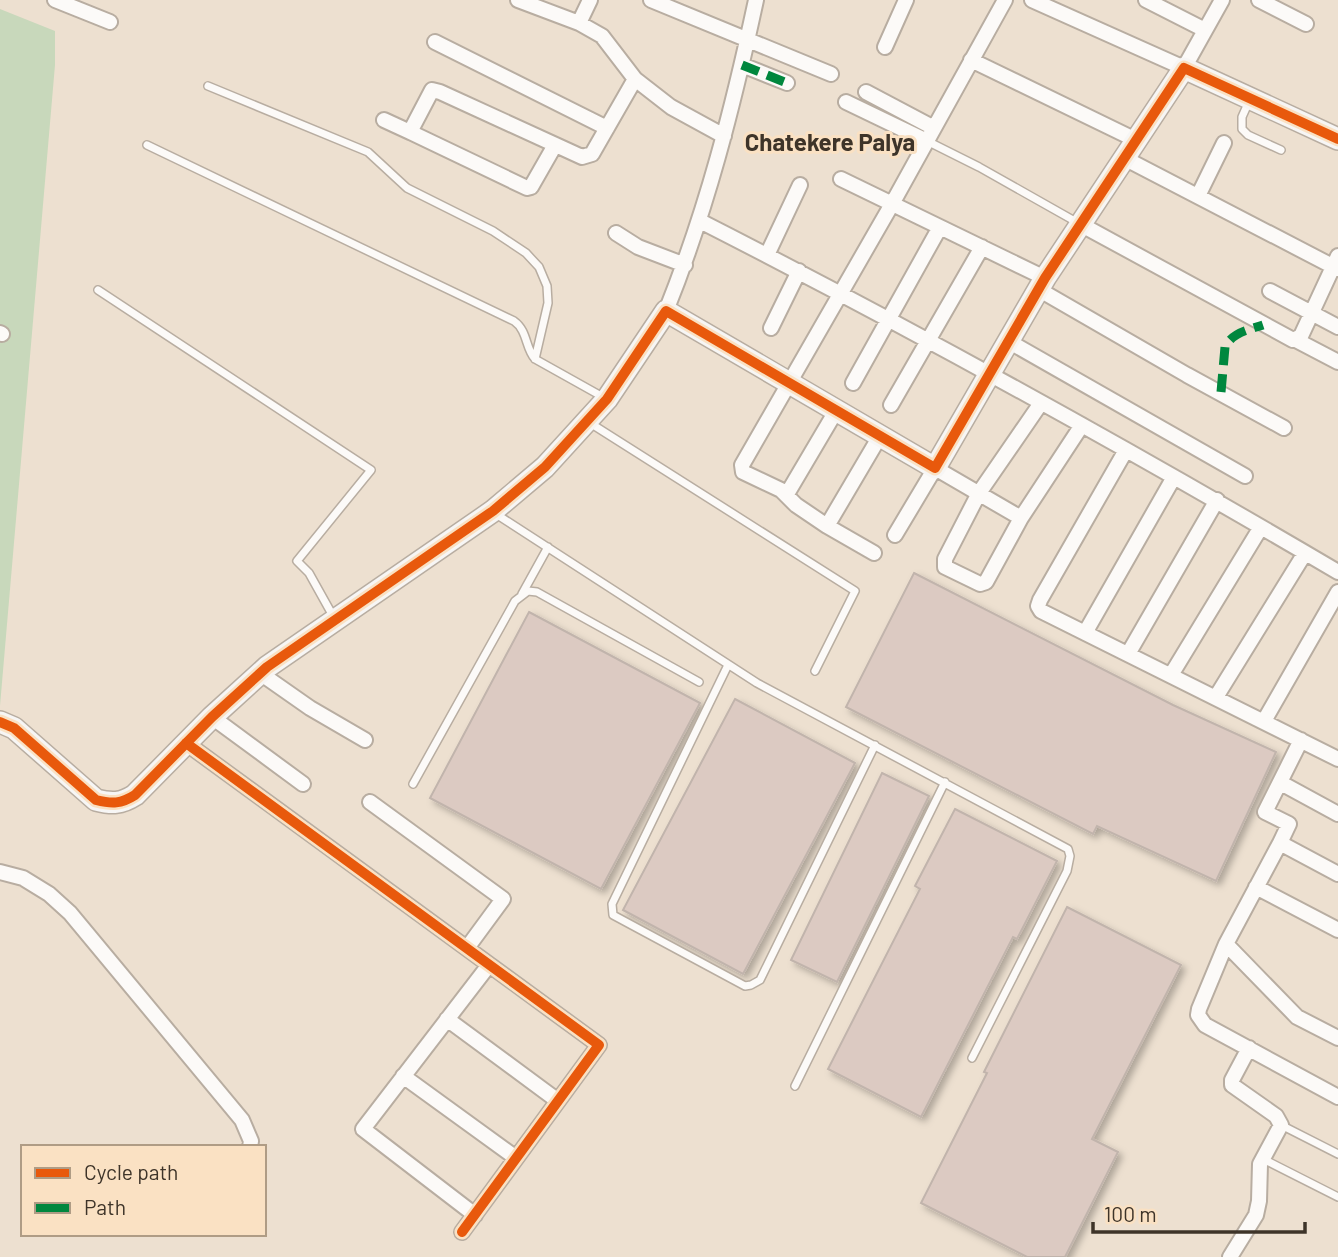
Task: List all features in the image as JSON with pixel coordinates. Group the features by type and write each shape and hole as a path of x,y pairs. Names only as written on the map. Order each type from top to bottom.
{"street":[{"path":"55,0 110,22"},
{"path":"518,0 579,23 601,36 610,43 635,79 671,107 724,136"},
{"path":"579,23 590,0"},
{"path":"651,0 831,74"},
{"path":"0,722 14,728 96,800 110,804 124,803 260,673 493,512 545,467 607,399 666,312 700,221 742,65 756,0"},
{"path":"885,47 906,0"},
{"path":"874,553 827,526 796,505 786,494 741,469 1004,0"},
{"path":"1032,0 1052,4 1338,139"},
{"path":"1146,0 1205,30"},
{"path":"895,535 1041,284 1184,68 1222,0"},
{"path":"1259,0 1306,24"},
{"path":"435,42 607,128"},
{"path":"971,60 1136,139"},
{"path":"742,65 787,83"},
{"path":"410,132 432,90 587,158 592,154 635,79"},
{"path":"866,92 931,134"},
{"path":"846,102 931,134"},
{"path":"384,120 527,188 531,187 555,145"},
{"path":"1198,196 1224,143"},
{"path":"1124,158 1337,264 1301,336 1296,340"},
{"path":"841,179 982,247 1175,369 1284,428"},
{"path":"767,255 800,185"},
{"path":"700,221 841,293 988,373 1217,500 1338,572"},
{"path":"1080,224 1263,325 1338,362"},
{"path":"853,383 940,227"},
{"path":"616,233 638,247 685,265"},
{"path":"891,405 982,247"},
{"path":"771,328 799,271"},
{"path":"1270,291 1338,327"},
{"path":"666,312 1021,517"},
{"path":"1008,341 1245,476"},
{"path":"1041,403 979,493 944,559 945,567 984,584 1021,517 1082,425"},
{"path":"786,494 836,411"},
{"path":"827,526 880,436"},
{"path":"1126,450 1040,600 1038,606 1041,611 1338,759"},
{"path":"1085,632 1174,477"},
{"path":"1128,654 1217,500"},
{"path":"1171,675 1261,527"},
{"path":"1216,697 1305,552"},
{"path":"1264,721 1338,592"},
{"path":"260,673 310,708 365,740"},
{"path":"212,717 303,784"},
{"path":"1301,740 1265,812 1289,824 1226,944 1198,1016 1205,1025 1338,1097"},
{"path":"186,743 599,1045 462,1232"},
{"path":"1280,783 1338,814"},
{"path":"370,802 503,899 467,948"},
{"path":"1280,842 1338,874"},
{"path":"0,872 23,878 49,894 85,929 242,1120 250,1145"},
{"path":"1256,887 1338,930"},
{"path":"1226,944 1297,1017 1338,1038"},
{"path":"475,1215 363,1129 489,965"},
{"path":"447,1019 558,1101"},
{"path":"1230,1257 1256,1215 1259,1201 1258,1172 1262,1159 1281,1125 1276,1116 1232,1085 1249,1048"},
{"path":"403,1076 516,1158"}],"lane":[{"path":"208,86 368,152 407,188 493,231 526,253 539,267 547,286 548,303 535,359"},
{"path":"1251,99 1242,117 1242,129 1248,135 1281,150"},
{"path":"931,134 979,167 1080,224"},
{"path":"147,145 514,321 524,331 529,350 535,359 607,399"},
{"path":"98,289 370,470 297,561 309,573 335,620"},
{"path":"586,421 855,591 815,671"},
{"path":"493,512 728,665 1068,849 1070,856 1067,871 972,1058"},
{"path":"413,784 548,547"},
{"path":"522,594 528,591 537,592 699,682"},
{"path":"728,665 612,904 613,915 745,986 751,985 760,979 875,745"},
{"path":"795,1086 945,782"},
{"path":"1281,1125 1338,1154"},
{"path":"1262,1159 1338,1197"}],"green space":[{"path":"0,9 55,31 55,65 0,706"}],"building":[{"path":"914,573 1173,705 1276,752 1216,881 1097,826 1093,834 846,707"},
{"path":"529,612 700,703 601,889 430,798"},
{"path":"735,699 855,763 743,974 623,910"},
{"path":"882,773 929,796 837,982 791,960"},
{"path":"955,809 1057,861 1017,939 1013,937 921,1117 828,1069 920,889 915,886"},
{"path":"1067,907 1181,965 1092,1139 1118,1152 1065,1257 1027,1257 921,1203"}],"marked path":[{"path":"742,65 787,83"},
{"path":"1221,392 1225,347 1228,342 1246,330 1263,325"}],"cycle path":[{"path":"0,722 14,728 96,800 116,802 135,795 212,717 267,667 493,511 545,467 607,399 666,311 935,468 1045,278 1184,68 1338,139"},
{"path":"186,743 599,1045 462,1232"}],"district":[{"name":"Chatekere Palya","path":"830,143"}]}
